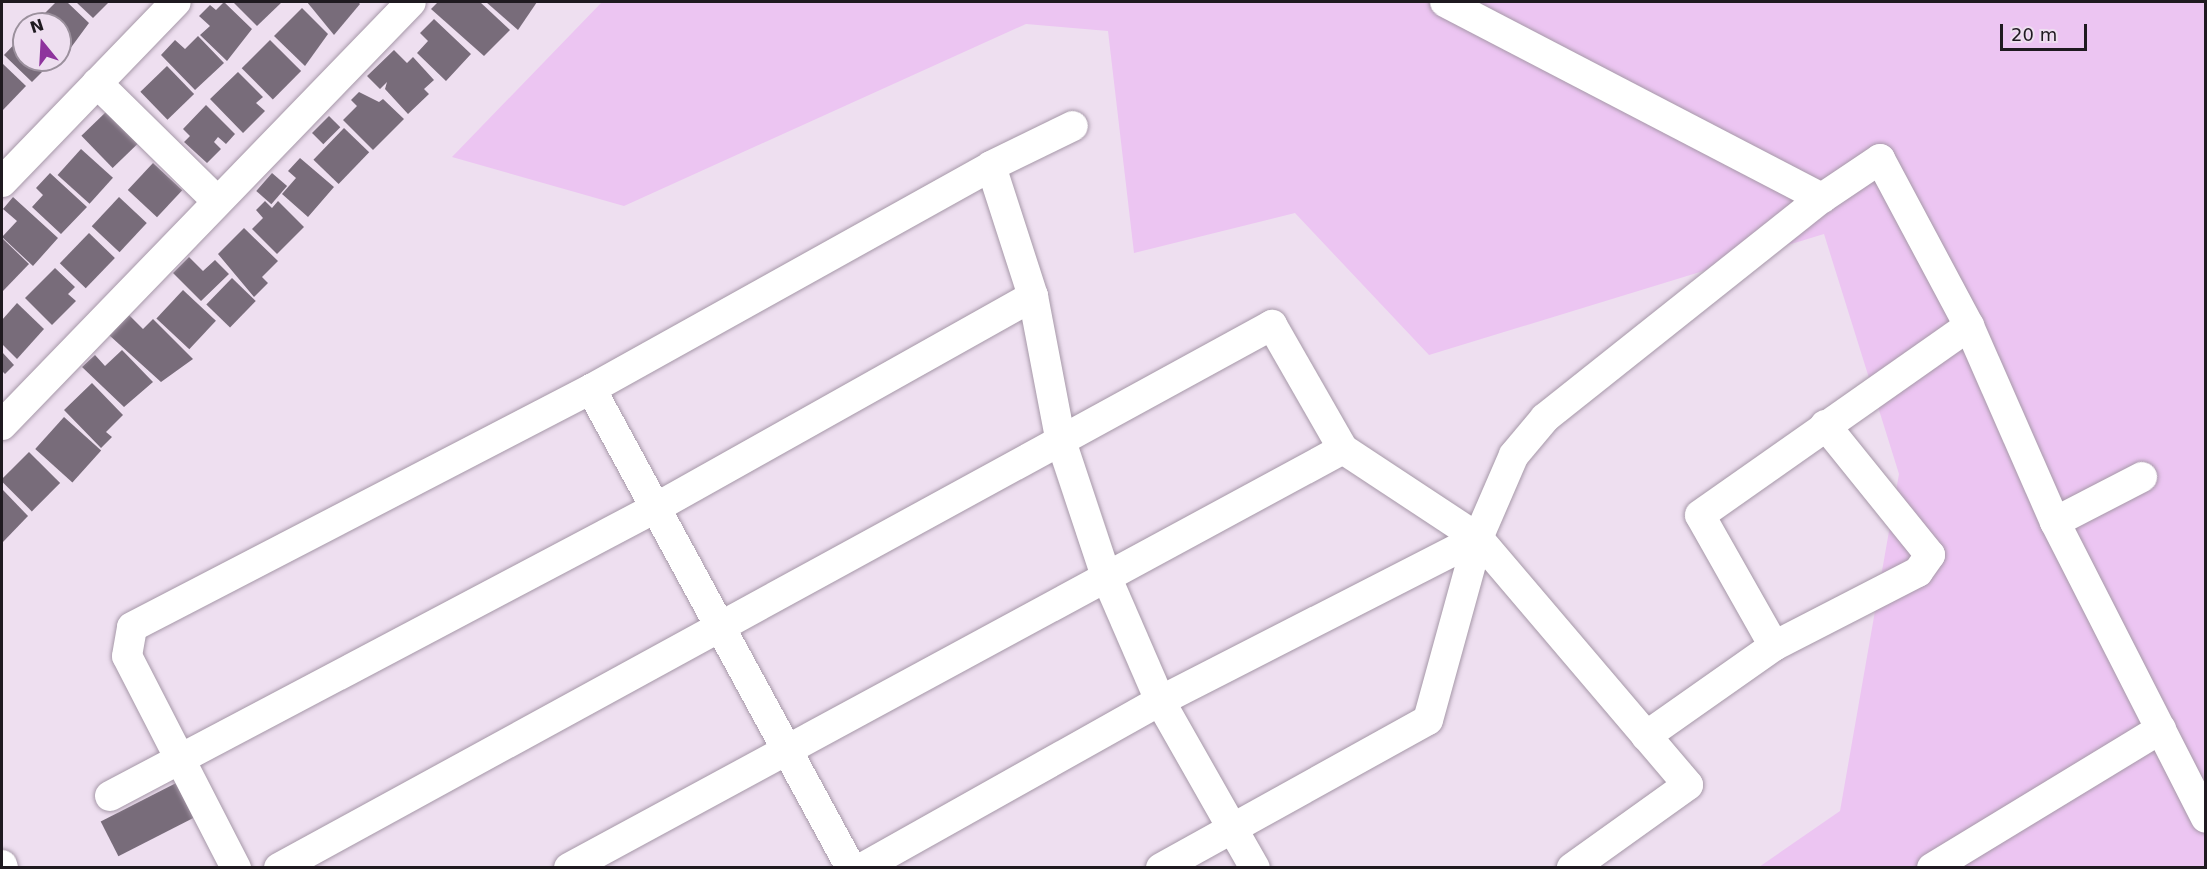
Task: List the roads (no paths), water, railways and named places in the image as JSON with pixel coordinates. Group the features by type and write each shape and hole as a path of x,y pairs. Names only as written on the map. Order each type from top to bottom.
{"street":[{"path":"2,182 176,2"},
{"path":"2,425 411,2"},
{"path":"1445,2 1822,198"},
{"path":"97,83 217,201"},
{"path":"236,867 182,757 127,656 132,627 591,389 991,166 1073,126"},
{"path":"1161,867 1428,720 1478,538 1514,455 1545,418 1822,198 1880,159 1969,326 2055,522 2205,818"},
{"path":"991,166 1033,296 1060,438 1106,576 1160,701 1230,830 1255,867"},
{"path":"110,796 659,507 1033,296"},
{"path":"279,867 723,630 1060,438 1272,325 1343,449 1478,538 1688,785 1572,867"},
{"path":"1774,646 1700,515 1969,326"},
{"path":"591,389 659,507 851,867"},
{"path":"1646,736 1774,646 1918,572 1930,555 1825,425"},
{"path":"569,867 1343,449"},
{"path":"2055,522 2142,477"},
{"path":"862,867 1160,701 1478,538"},
{"path":"1932,867 2161,729"}]}
